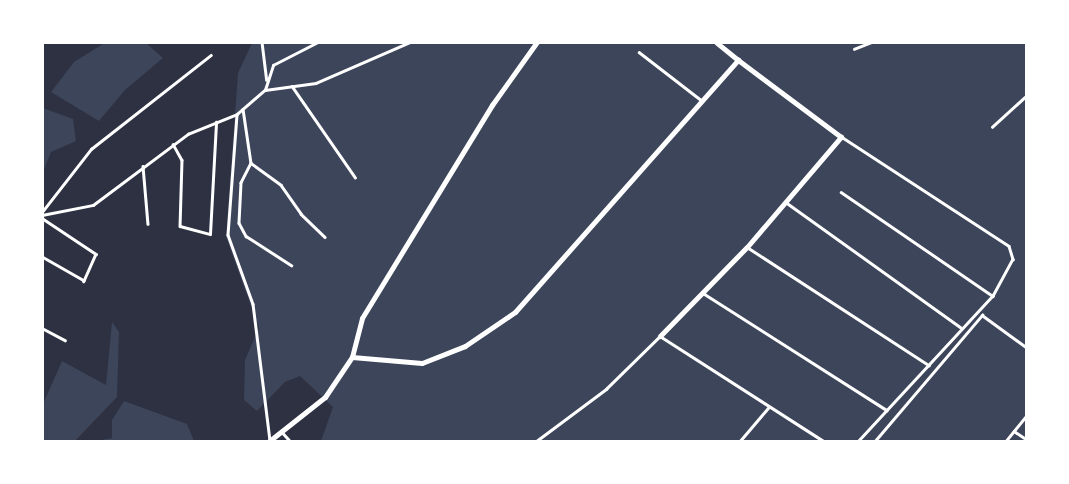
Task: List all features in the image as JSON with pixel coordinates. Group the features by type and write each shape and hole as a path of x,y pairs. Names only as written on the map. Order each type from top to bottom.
{"street":[{"path":"269,441 325,397 352,357 362,318 492,105 537,42"},
{"path":"660,336 747,247 842,137 716,42"},
{"path":"352,357 422,363 464,346 515,312 738,60"}],"lane":[{"path":"262,42 268,82"},
{"path":"42,215 93,205 142,165 173,144 216,122 237,114 265,90 273,65 318,42"},
{"path":"265,90 316,83 410,42"},
{"path":"854,49 871,42"},
{"path":"639,52 703,101"},
{"path":"42,215 91,150 211,55"},
{"path":"292,86 355,177"},
{"path":"992,127 1026,96"},
{"path":"243,108 251,163 241,183 239,223 246,236 291,265"},
{"path":"237,114 228,235 253,304 269,441"},
{"path":"173,144 182,160 180,226 210,234 216,122"},
{"path":"842,137 1009,246 1013,259 993,296 960,327 929,365 858,442"},
{"path":"251,163 281,185 301,214 325,237"},
{"path":"142,165 148,224"},
{"path":"841,192 993,296"},
{"path":"786,202 960,327"},
{"path":"42,215 96,254 84,281 42,257"},
{"path":"747,247 929,365"},
{"path":"703,294 887,410"},
{"path":"874,442 982,315 1026,347"},
{"path":"42,328 65,340"},
{"path":"535,442 606,389 660,336 768,408 825,442"},
{"path":"739,442 768,408"},
{"path":"1005,442 1026,416"},
{"path":"281,431 291,442"},
{"path":"1014,431 1026,439"}],"shaded area":[{"path":"106,42 146,43 163,58 125,90 99,121 51,92 74,62"},
{"path":"252,43 1026,43 1026,441 321,441 333,407 300,376 285,382 257,411 244,400 245,360 259,328 226,237 238,73"},
{"path":"43,108 73,119 76,141 51,152 43,172"},
{"path":"112,322 119,332 117,397 75,441 43,441 43,404 62,361 106,385"},
{"path":"124,401 187,424 194,441 97,441 112,438 112,420"}]}
